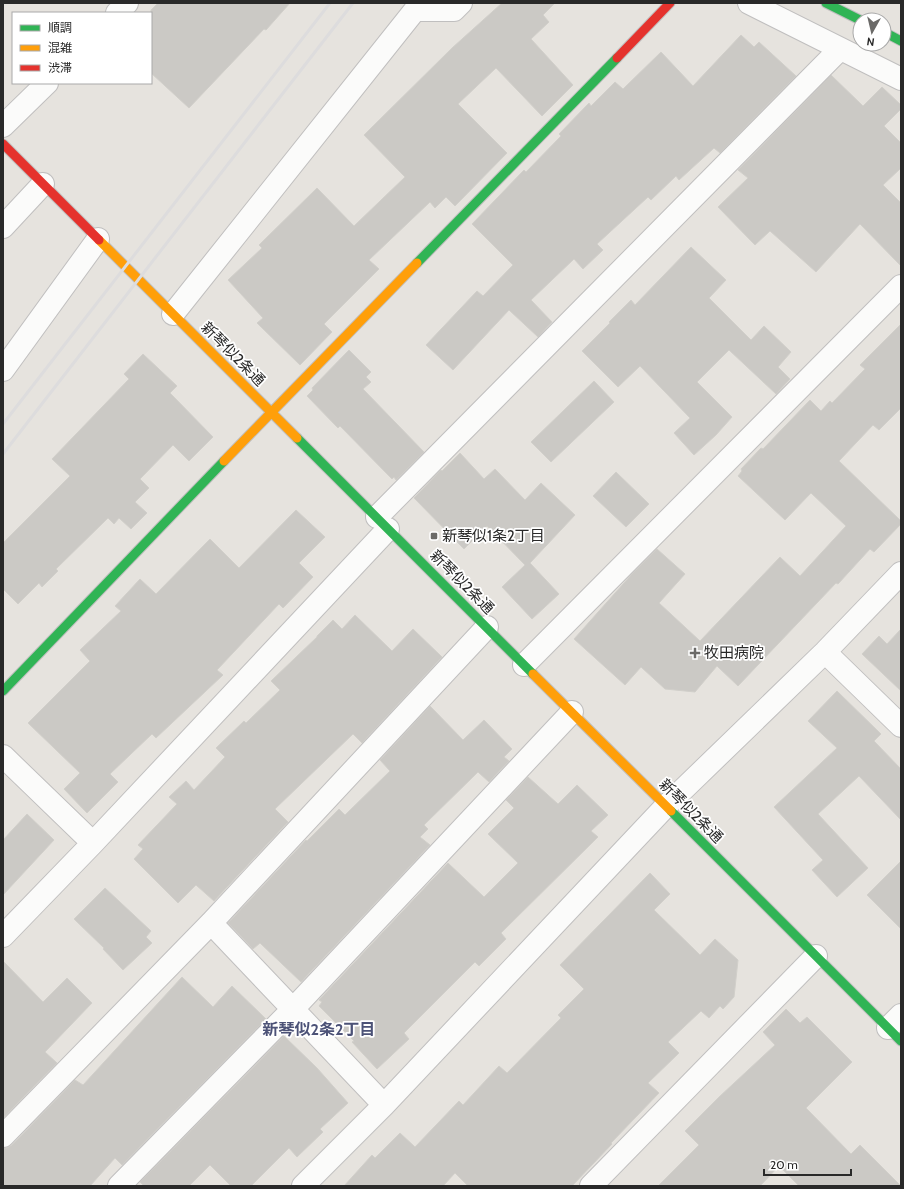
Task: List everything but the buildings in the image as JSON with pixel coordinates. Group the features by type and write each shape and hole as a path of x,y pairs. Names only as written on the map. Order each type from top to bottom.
{"main road":[{"path":"3,691 271,412 670,3"},
{"path":"826,3 852,16"},
{"path":"892,36 901,41"},
{"name":"新琴似2条通","path":"3,144 816,956 897,1028"}],"street":[{"path":"118,12 127,3"},
{"path":"173,314 415,10 454,10 461,3"},
{"path":"749,3 901,79"},
{"path":"3,936 93,843 382,523 840,49"},
{"path":"3,126 46,84"},
{"path":"3,227 43,184"},
{"path":"3,370 98,239"},
{"path":"524,665 901,286"},
{"path":"303,1186 384,1105 666,806 825,652 901,573"},
{"path":"3,1136 211,923 486,627"},
{"path":"825,652 901,726"},
{"path":"119,1186 293,1009 572,712"},
{"path":"3,756 93,843"},
{"path":"211,923 384,1105"},
{"path":"591,1186 816,956"}],"railway":[{"path":"3,424 330,3"},
{"path":"3,454 353,3"}],"traffic: fast":[{"path":"826,3 852,16"},
{"path":"892,36 901,41"},
{"path":"417,263 617,58"},
{"path":"297,438 533,674"},
{"path":"3,691 224,461"},
{"path":"671,811 901,1041"}],"traffic: slow":[{"path":"99,240 297,438"},
{"path":"224,461 417,263"},
{"path":"533,674 671,811"}],"traffic: jam":[{"path":"617,58 670,3"},
{"path":"3,144 99,240"}],"place":[{"name":"新琴似1条2丁目","path":"434,536"},
{"name":"牧田病院","path":"695,653"}],"district":[{"name":"新琴似2条2丁目","path":"319,1029"}]}
